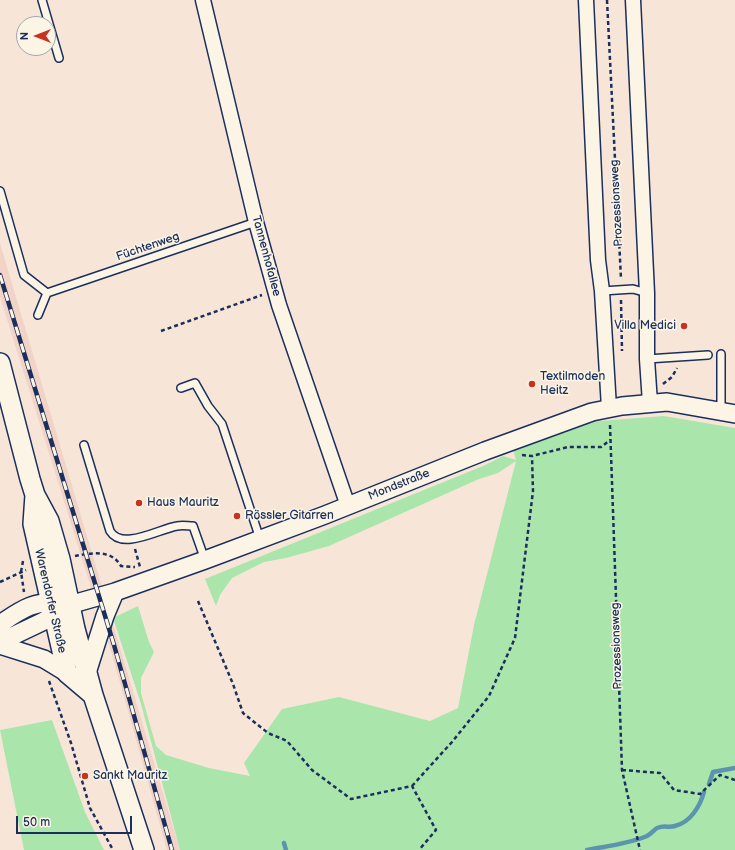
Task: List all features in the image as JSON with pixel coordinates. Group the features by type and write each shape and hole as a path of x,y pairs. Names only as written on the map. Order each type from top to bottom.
{"main road":[{"name":"Warendorfer Straße","path":"0,364 35,495 49,520 60,559 69,605 93,695 144,850"},
{"name":"Warendorfer Straße","path":"35,495 33,524 66,673"},
{"path":"66,673 93,695"}],"street":[{"name":"Tannenhofallee","path":"203,0 256,222 279,305 348,506"},
{"name":"Prozessionsweg","path":"586,0 598,260 602,291"},
{"path":"633,0 647,293 647,359 649,397"},
{"path":"602,291 609,408"},
{"name":"Mondstraße","path":"0,643 52,609 115,592 205,560 348,506 485,451 572,419 649,397 667,402 728,413"},
{"path":"88,673 105,616 115,592"},
{"path":"0,624 28,607 38,603 52,609"},
{"path":"0,643 44,659 66,673"}],"lane":[{"path":"42,0 59,58"},
{"path":"0,191 24,275 47,293 38,315"},
{"name":"Füchtenweg","path":"47,293 256,222"},
{"path":"602,291 633,289 647,293"},
{"path":"721,354 728,413"},
{"path":"647,359 708,355"},
{"path":"181,388 195,382 208,406 222,424 260,539"},
{"path":"84,445 110,531 118,539 132,539 178,525 193,526 205,560"}],"path":[{"name":"Prozessionsweg","path":"607,0 621,290 622,353"},
{"path":"162,331 275,290"},
{"path":"649,397 672,377 679,358"},
{"name":"Prozessionsweg","path":"610,440 622,770 640,850"},
{"path":"198,601 218,644 243,713 268,733 287,741 312,770 351,799 412,786 452,742 489,696 515,638 533,491 532,456"},
{"path":"132,539 140,567"},
{"path":"82,555 100,552 118,561 121,566"},
{"path":"0,582 21,572 25,597"},
{"path":"48,678 71,743 90,808 113,850"},
{"path":"622,770 660,773 674,790 700,794 720,775 735,780"},
{"path":"412,786 436,830 419,850"}],"shaded area":[{"path":"0,243 180,850 167,850 113,658 0,297"}],"green space":[{"path":"664,416 735,428 735,850 180,850 141,704 113,618 138,606 149,642 154,652 141,678 141,693 156,746 166,755 209,768 250,776 244,763 282,709 339,697 430,721 458,708 474,625 516,461 498,473 479,479 329,546 286,558 264,562 232,578 220,595 216,606 205,579 483,466 503,456 516,460 513,450 586,422"},
{"path":"52,720 85,812 104,850 24,850 0,730"}],"waterway":[{"path":"709,784 713,772 735,768"},
{"path":"587,850 632,841 647,836 657,828 673,827 681,824 694,813 704,792"},
{"path":"284,843 286,850"}],"railway":[{"path":"0,275 114,645 172,850"}],"place":[{"name":"Villa Medici","path":"684,326"},
{"name":"Textilmoden Heitz","path":"532,384"},
{"name":"Haus Mauritz","path":"139,503"},
{"name":"Rössler Gitarren","path":"237,516"},
{"name":"Sankt Mauritz","path":"85,776"}]}
